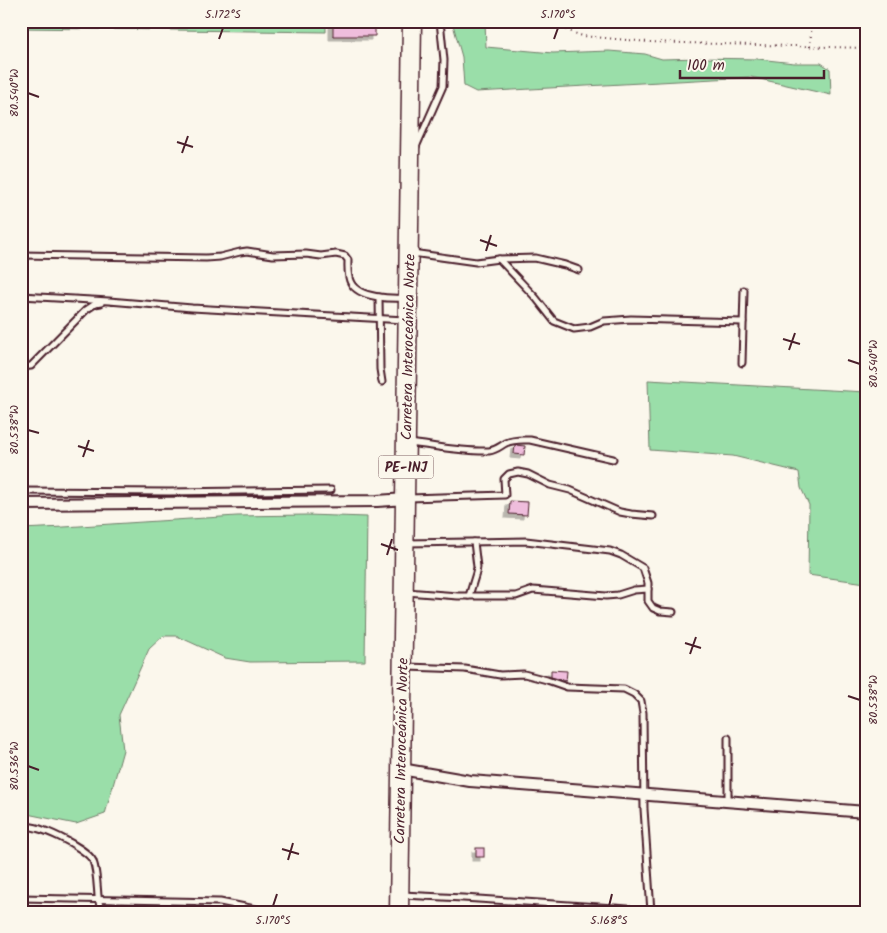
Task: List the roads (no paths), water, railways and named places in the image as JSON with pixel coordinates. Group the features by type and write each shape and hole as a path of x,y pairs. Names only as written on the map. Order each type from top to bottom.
{"highway":[{"name":"Carretera Interoceánica Norte","path":"398,907 406,499 412,21"}],"street":[{"path":"21,504 377,502 406,499"},
{"path":"401,769 470,781 866,812"}],"lane":[{"path":"410,159 424,132 443,86 444,60 440,21"},
{"path":"21,255 179,259 220,258 247,251 321,256 336,254 344,256 348,260 349,276 351,283 356,289 365,294 379,297 393,299 408,297"},
{"path":"409,253 476,262 499,258 535,258 565,264 579,270"},
{"path":"499,258 536,298 554,322 574,329 590,327 604,321 631,319 743,322"},
{"path":"742,363 744,290"},
{"path":"21,296 408,320"},
{"path":"379,297 380,369 382,382"},
{"path":"21,367 31,366 86,310 95,304 109,301"},
{"path":"406,442 470,451 488,451 496,450 506,443 520,439 614,459"},
{"path":"406,499 505,495 504,479 509,474 518,472 528,474 550,485 570,490 620,512 652,516"},
{"path":"21,491 330,490"},
{"path":"405,543 526,541 610,551 643,568 648,583 648,601 653,608 660,611 673,612"},
{"path":"469,596 477,567 474,542"},
{"path":"404,592 469,596 516,596 533,590 606,596 648,589"},
{"path":"403,667 465,668 500,674 524,674 567,687 624,689 634,694 640,701 643,713 644,809 651,912"},
{"path":"728,738 728,801"},
{"path":"21,827 26,825 50,832 83,851 93,860 101,912"},
{"path":"21,898 220,902 270,912"},
{"path":"398,907 463,898 629,909"}]}
